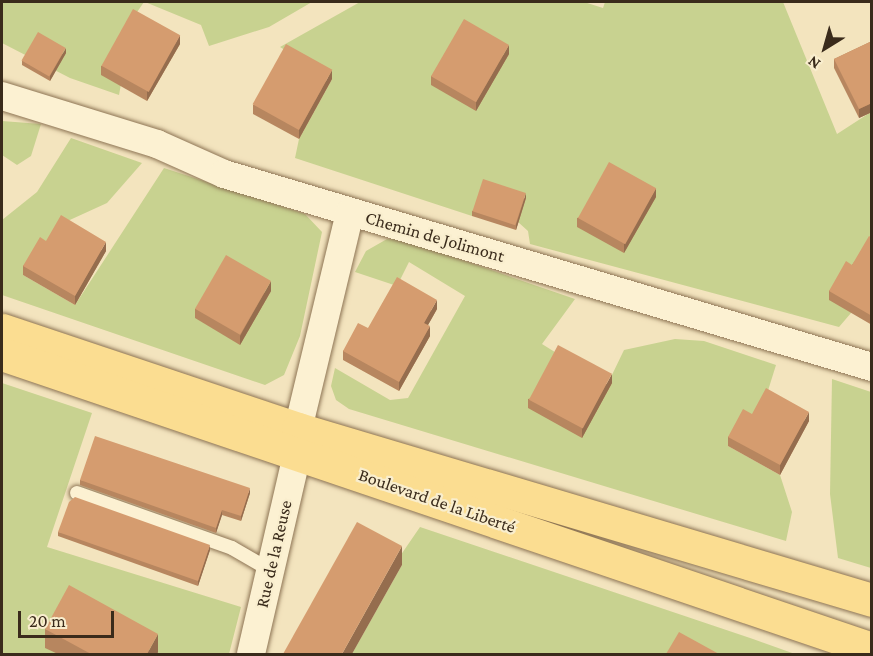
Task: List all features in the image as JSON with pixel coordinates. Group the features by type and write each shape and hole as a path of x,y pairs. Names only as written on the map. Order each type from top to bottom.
{"main road":[{"name":"Boulevard de la Liberté","path":"2,330 297,441 872,649"},
{"name":"Boulevard de la Liberté","path":"2,354 297,441 872,600"}],"street":[{"name":"Chemin de Jolimont","path":"2,96 157,144 224,174 872,367"},
{"name":"Rue de la Reuse","path":"251,654 350,212"}],"lane":[{"path":"77,493 232,548 270,570"}],"green space":[{"path":"2,2 144,2 133,18 119,95 70,78 2,43"},
{"path":"145,2 312,2 269,27 209,46 201,25"},
{"path":"360,2 584,2 603,8 605,2 783,2 837,134 871,112 871,247 851,313 839,327 530,244 528,231 518,222 526,198 483,184 472,216 295,158 299,139 332,79 280,47"},
{"path":"2,121 41,124 31,156 17,165 2,155"},
{"path":"71,138 142,163 107,203 61,224 23,275 75,305 164,168 305,214 322,232 300,336 284,375 265,385 2,295 2,220 37,192"},
{"path":"387,239 404,240 575,299 542,344 558,354 582,437 624,350 675,339 704,341 776,365 766,397 728,446 780,475 792,512 786,541 349,409 336,400 331,386 335,368 390,400 408,398 465,296 409,262 397,286 355,272 366,251"},
{"path":"832,379 871,392 871,568 838,558 830,494"},
{"path":"2,383 92,413 47,547 241,607 229,654 2,654"},
{"path":"420,527 795,654 352,654 402,565 396,562"}],"building":[{"path":"133,9 180,35 149,92 101,66"},
{"path":"464,19 509,45 476,102 431,76"},
{"path":"38,32 66,48 49,77 22,61"},
{"path":"872,41 872,103 859,109 834,59"},
{"path":"286,44 332,70 299,130 253,104"},
{"path":"609,162 656,188 625,244 578,218"},
{"path":"483,179 526,193 515,225 472,211"},
{"path":"61,215 106,242 75,296 23,266 40,237 46,241"},
{"path":"869,236 872,238 872,316 829,291 846,261 852,265"},
{"path":"226,255 271,281 240,335 195,309"},
{"path":"397,277 437,300 424,323 430,326 399,382 343,351 358,323 368,328"},
{"path":"558,345 612,374 583,428 529,400"},
{"path":"766,388 809,412 780,465 728,437 743,409 752,414"},
{"path":"95,436 250,488 241,516 222,510 216,528 80,480"},
{"path":"75,497 210,545 198,581 58,532 69,502"},
{"path":"357,522 402,546 342,654 283,654"},
{"path":"69,585 158,634 147,654 91,654 45,629"},
{"path":"679,632 719,654 666,654"}]}
